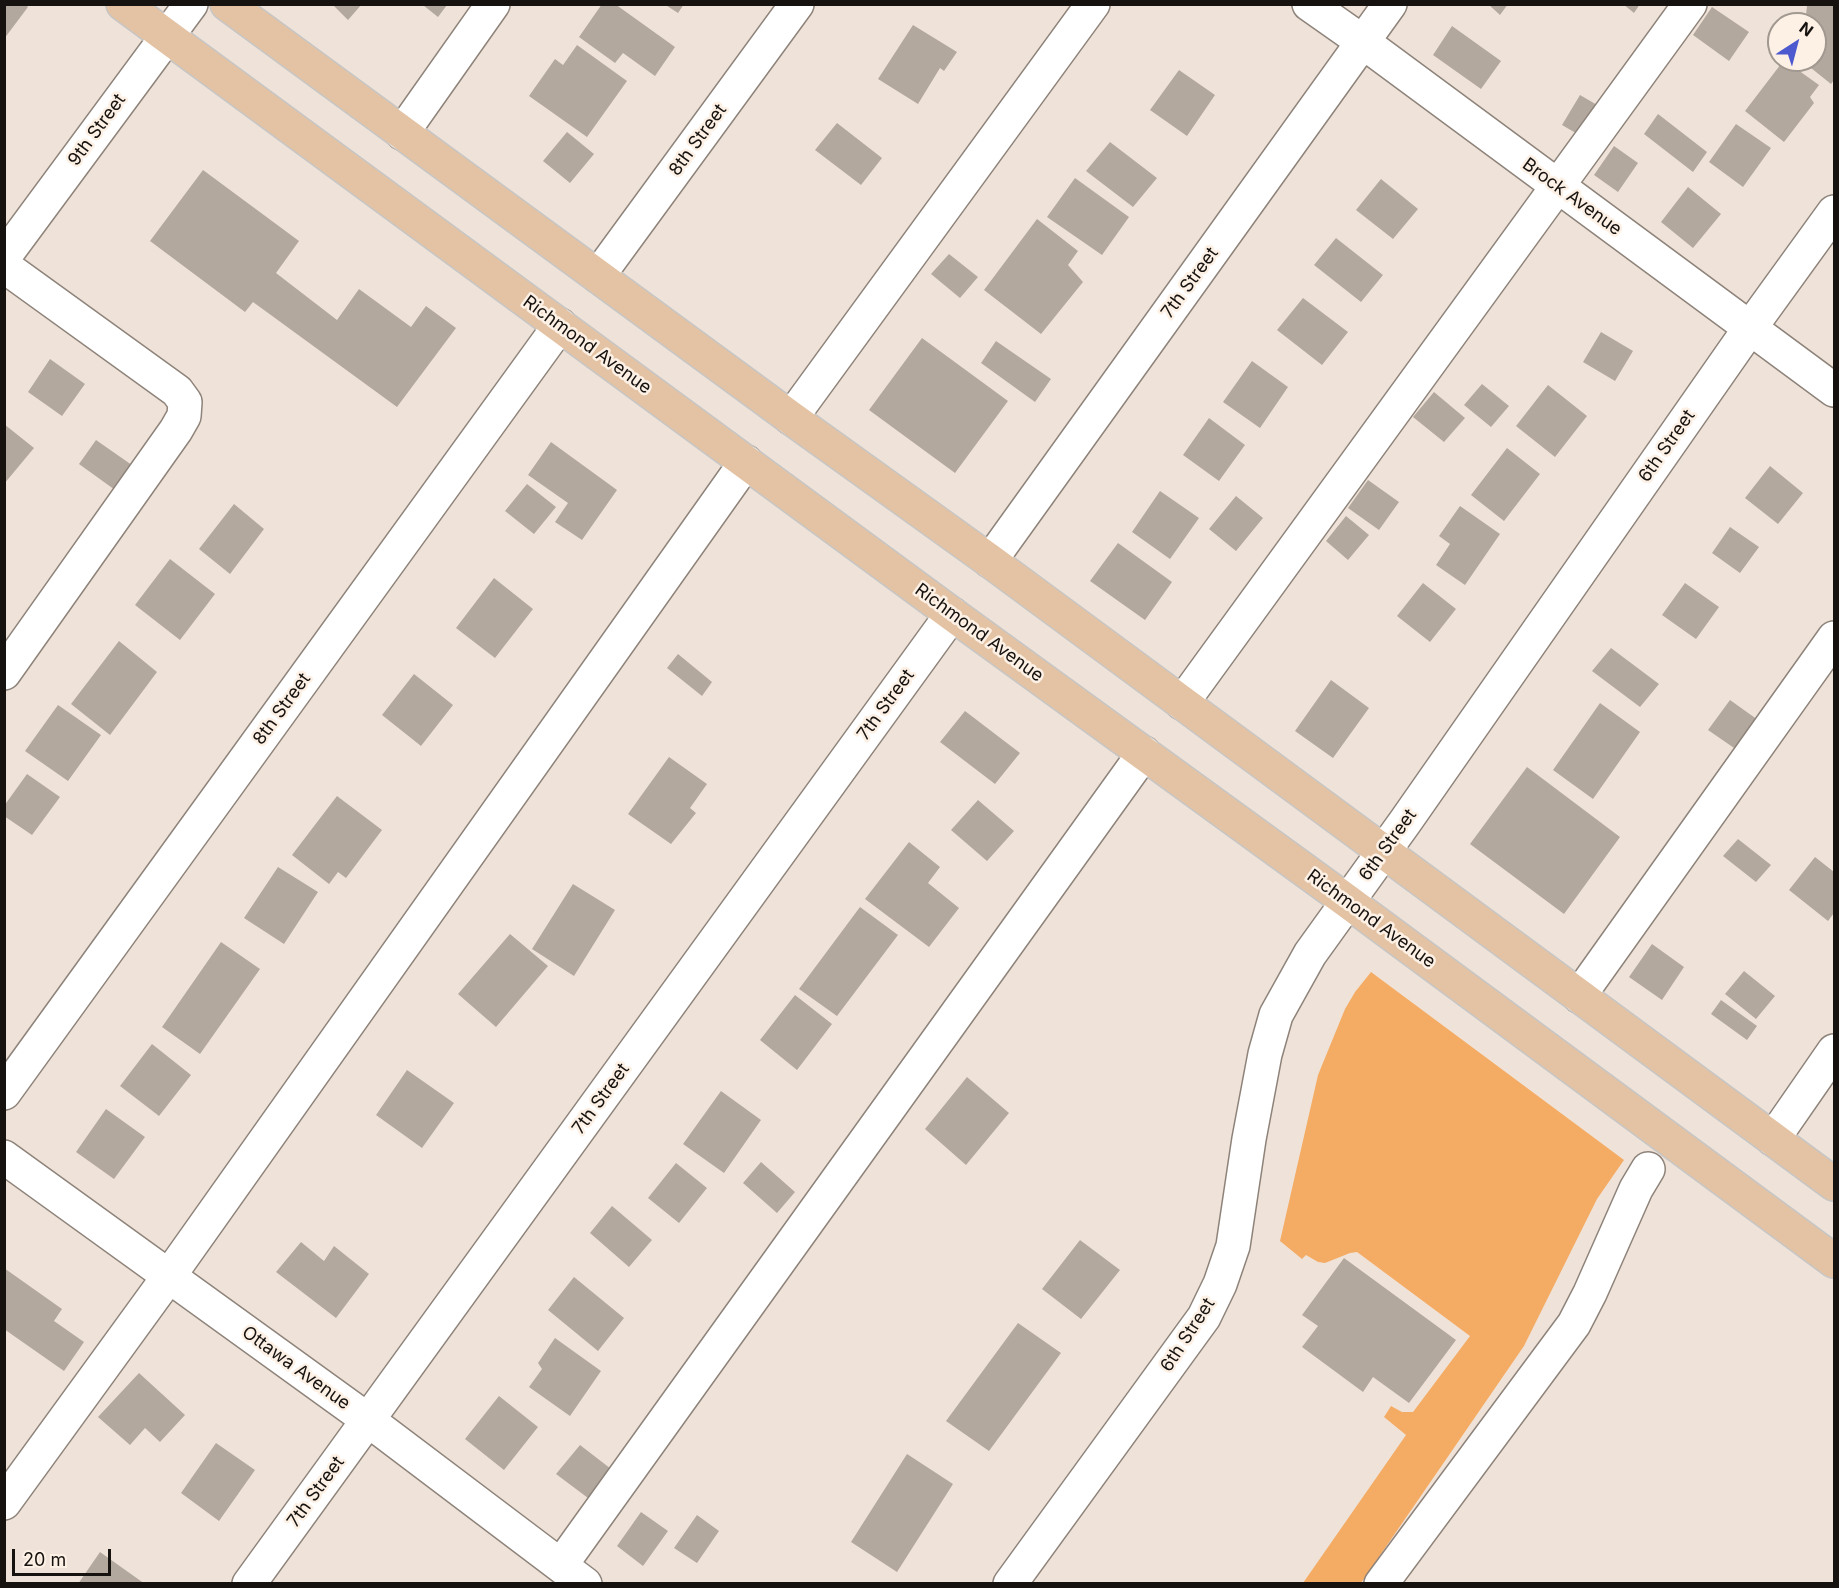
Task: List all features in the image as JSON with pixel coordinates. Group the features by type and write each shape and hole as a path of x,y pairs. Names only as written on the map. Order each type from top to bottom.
{"main road":[{"name":"Richmond Avenue","path":"123,4 1834,1261"},
{"path":"227,4 791,418 990,561 1834,1184"}],"street":[{"name":"9th Street","path":"4,257 191,4"},
{"path":"402,133 493,4"},
{"name":"8th Street","path":"598,276 797,4"},
{"path":"791,418 1093,4"},
{"name":"Brock Avenue","path":"1309,4 1834,390"},
{"name":"7th Street","path":"990,561 1390,4"},
{"path":"1182,703 1690,4"},
{"name":"6th Street","path":"1010,1584 1204,1317 1220,1284 1233,1245 1249,1138 1265,1054 1276,1015 1310,954 1834,212"},
{"path":"4,266 177,392 185,402 184,416 176,430 4,673"},
{"name":"8th Street","path":"4,1093 560,325"},
{"path":"4,1503 746,462"},
{"name":"7th Street","path":"249,1584 952,614"},
{"path":"1579,996 1834,638"},
{"path":"573,1574 1144,753"},
{"path":"1773,1139 1834,1052"},
{"name":"Ottawa Avenue","path":"4,1157 368,1420 573,1574"},
{"path":"1381,1584 1574,1324 1636,1189 1648,1169"}],"shaded area":[{"path":"1371,972 1624,1160 1597,1199 1524,1346 1361,1583 1303,1583 1406,1435 1384,1417 1391,1406 1402,1412 1413,1412 1470,1336 1357,1252 1325,1263 1318,1262 1306,1255 1302,1259 1280,1241 1318,1075 1345,1009"}],"building":[{"path":"4,4 25,4 28,7 4,39"},
{"path":"332,4 362,4 348,20"},
{"path":"602,4 615,4 675,47 655,76 623,53 615,63 579,37"},
{"path":"664,4 684,4 678,13"},
{"path":"1488,4 1508,4 1500,15"},
{"path":"1623,4 1640,4 1634,13"},
{"path":"1809,4 1834,4 1834,80 1831,84 1816,72 1827,72 1827,12 1806,12"},
{"path":"423,5 447,5 438,17"},
{"path":"1712,7 1749,32 1729,61 1693,35"},
{"path":"913,25 957,52 944,71 940,68 918,104 878,79"},
{"path":"1452,26 1501,61 1481,89 1433,55"},
{"path":"577,45 627,81 587,137 529,96 555,59 563,65"},
{"path":"1179,70 1215,95 1187,136 1150,110"},
{"path":"1775,72 1801,72 1819,85 1810,97 1814,103 1784,142 1745,111"},
{"path":"1580,95 1604,109 1586,139 1562,125"},
{"path":"1658,114 1707,152 1693,172 1644,134"},
{"path":"837,123 882,158 861,185 815,150"},
{"path":"1736,124 1771,148 1743,187 1709,162"},
{"path":"567,132 594,154 570,183 543,161"},
{"path":"1110,142 1157,178 1133,207 1086,171"},
{"path":"1614,146 1638,163 1618,192 1594,175"},
{"path":"203,170 299,241 276,273 337,320 359,289 411,327 426,306 456,328 397,407 253,302 245,312 150,241"},
{"path":"1075,178 1129,217 1102,255 1047,217"},
{"path":"1381,179 1418,209 1393,239 1356,210"},
{"path":"1688,187 1721,214 1693,248 1661,222"},
{"path":"1037,219 1078,251 1068,265 1083,282 1041,334 984,290"},
{"path":"1336,238 1383,275 1361,302 1314,265"},
{"path":"949,254 978,277 960,298 931,274"},
{"path":"1303,298 1348,332 1322,365 1277,330"},
{"path":"1601,332 1633,351 1615,381 1583,362"},
{"path":"922,338 1008,401 955,473 869,410"},
{"path":"996,341 1051,379 1035,402 981,363"},
{"path":"50,359 85,384 62,416 28,392"},
{"path":"1252,361 1288,387 1260,428 1223,402"},
{"path":"1482,384 1509,406 1491,427 1464,405"},
{"path":"1548,385 1587,416 1555,457 1516,426"},
{"path":"1434,392 1465,418 1444,442 1413,417"},
{"path":"1209,418 1245,445 1219,481 1183,455"},
{"path":"4,424 34,448 4,484"},
{"path":"96,440 139,470 122,495 79,464"},
{"path":"551,442 617,490 582,540 555,522 568,503 528,475"},
{"path":"1507,448 1540,474 1504,521 1471,495"},
{"path":"1770,466 1803,493 1778,524 1745,498"},
{"path":"1368,480 1399,502 1379,530 1348,508"},
{"path":"527,484 556,507 534,534 505,511"},
{"path":"1160,491 1199,518 1170,559 1132,532"},
{"path":"1236,496 1263,518 1236,551 1209,529"},
{"path":"234,504 264,529 230,574 199,549"},
{"path":"1460,506 1500,534 1465,585 1436,565 1450,544 1439,536"},
{"path":"1346,516 1369,535 1348,560 1326,541"},
{"path":"1730,527 1759,547 1740,573 1712,553"},
{"path":"1118,543 1172,582 1145,620 1090,581"},
{"path":"170,559 215,594 180,640 135,605"},
{"path":"494,578 533,609 495,658 456,628"},
{"path":"1423,583 1456,609 1430,642 1397,616"},
{"path":"1685,583 1719,607 1696,639 1662,615"},
{"path":"119,641 157,672 110,735 71,704"},
{"path":"1611,648 1659,684 1640,707 1592,671"},
{"path":"678,654 712,682 702,696 667,668"},
{"path":"414,674 453,705 421,746 382,715"},
{"path":"1331,680 1369,708 1333,758 1295,731"},
{"path":"1730,700 1758,720 1737,750 1708,730"},
{"path":"1600,703 1640,732 1593,799 1553,770"},
{"path":"58,705 101,735 68,781 25,751"},
{"path":"965,711 1020,753 995,784 940,742"},
{"path":"669,757 707,784 690,808 696,813 671,844 628,814"},
{"path":"1527,767 1620,837 1564,914 1470,844"},
{"path":"27,774 60,797 32,835 4,816 4,806"},
{"path":"337,796 382,830 346,878 338,872 329,884 292,855"},
{"path":"978,800 1014,831 987,861 951,830"},
{"path":"1738,839 1771,865 1756,882 1723,856"},
{"path":"909,842 940,867 928,883 959,908 929,947 865,899"},
{"path":"1815,857 1834,872 1834,913 1828,921 1789,890"},
{"path":"278,867 318,892 284,944 244,918"},
{"path":"573,884 615,910 574,976 532,949"},
{"path":"860,907 898,935 837,1016 799,989"},
{"path":"510,934 548,966 496,1027 458,994"},
{"path":"221,942 260,969 200,1054 162,1027"},
{"path":"1652,944 1684,967 1662,1000 1629,977"},
{"path":"1744,971 1775,996 1756,1019 1725,994"},
{"path":"795,995 832,1024 797,1070 760,1040"},
{"path":"1721,1000 1757,1026 1747,1040 1711,1014"},
{"path":"152,1044 191,1075 159,1116 120,1086"},
{"path":"407,1070 454,1103 422,1148 376,1115"},
{"path":"967,1077 1009,1113 966,1165 925,1129"},
{"path":"721,1091 761,1120 724,1173 683,1144"},
{"path":"106,1109 145,1137 114,1179 76,1152"},
{"path":"761,1162 795,1192 777,1213 743,1183"},
{"path":"676,1163 707,1188 679,1223 648,1198"},
{"path":"612,1206 652,1240 629,1267 590,1233"},
{"path":"1080,1240 1120,1270 1081,1319 1042,1289"},
{"path":"301,1242 324,1261 334,1246 369,1274 336,1318 276,1272"},
{"path":"1344,1258 1456,1340 1409,1403 1373,1377 1363,1392 1302,1347 1318,1326 1302,1315"},
{"path":"4,1268 62,1309 54,1321 84,1342 64,1371 4,1329"},
{"path":"574,1277 624,1318 598,1351 548,1310"},
{"path":"1018,1323 1061,1353 989,1451 946,1421"},
{"path":"555,1338 601,1371 570,1416 529,1387 542,1369 538,1363"},
{"path":"139,1373 185,1415 160,1442 145,1428 130,1445 98,1417"},
{"path":"499,1396 538,1427 504,1470 465,1439"},
{"path":"216,1443 255,1470 219,1521 181,1493"},
{"path":"580,1445 615,1472 592,1501 556,1474"},
{"path":"907,1454 953,1484 897,1572 851,1542"},
{"path":"641,1512 668,1531 643,1566 617,1546"},
{"path":"697,1515 719,1531 697,1563 674,1548"},
{"path":"100,1552 145,1584 78,1584"}]}
